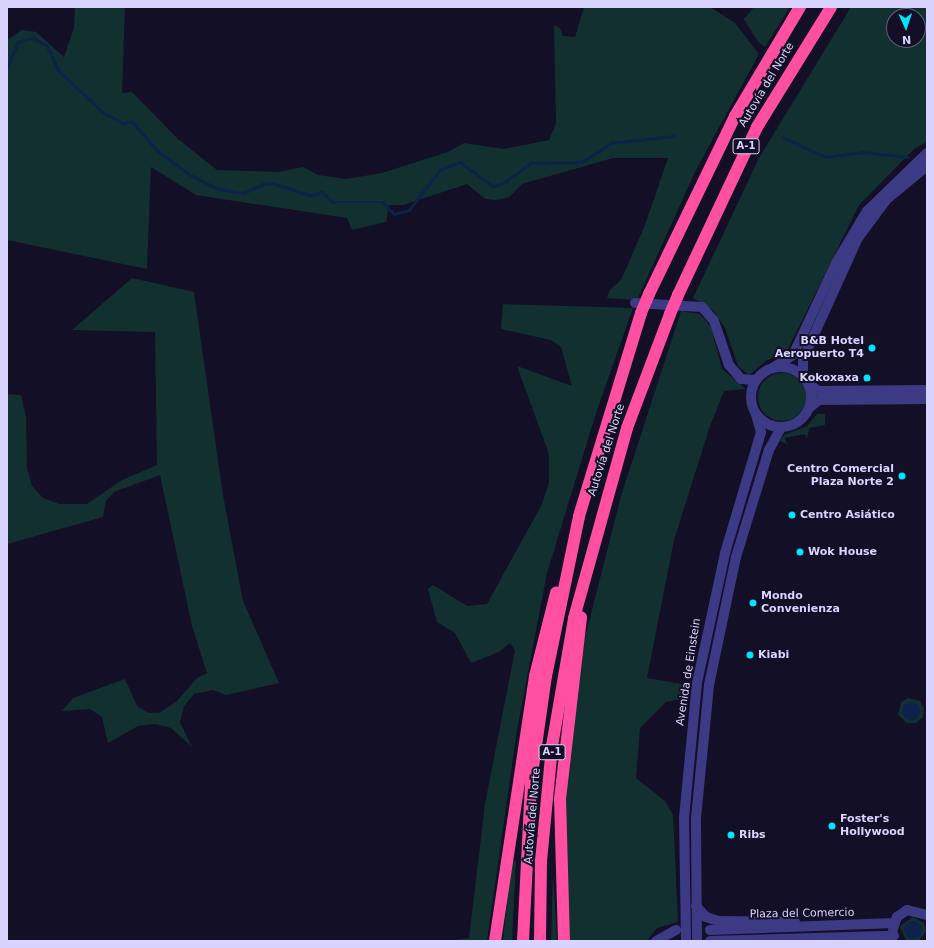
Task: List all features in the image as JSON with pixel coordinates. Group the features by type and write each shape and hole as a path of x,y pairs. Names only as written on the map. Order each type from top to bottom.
{"highway":[{"name":"Autovía del Norte","path":"523,941 531,781 567,566 607,415 638,308 649,294 735,116 800,7"},
{"name":"Autovía del Norte","path":"540,941 542,861 552,746 574,618 586,566 627,428 678,295 756,127 831,7"},
{"path":"495,941 542,636 567,566"},
{"path":"564,941 560,799 586,566"}],"street":[{"path":"638,308 702,307 714,321 729,365 741,379 755,380 793,355 836,263 867,211 927,153"},
{"path":"809,408 802,359 858,238 886,200 927,166"},
{"path":"774,367 789,368 819,391 927,390"},
{"path":"755,380 751,398 756,414 763,421 781,427 798,422 809,408 819,400 927,399"},
{"name":"Avenida de Einstein","path":"686,941 684,818 697,683 725,553 761,432 756,414"},
{"name":"Avenida de Einstein","path":"697,941 696,906 700,761 720,621 766,457 781,427"},
{"path":"696,906 712,920 781,920 804,926"},
{"path":"895,938 894,923 907,910 920,911 927,915"},
{"name":"Plaza del Comercio","path":"894,923 707,930 812,936 895,938"},
{"path":"656,941 676,930"},
{"name":"Plaza del Comercio","path":"710,941 812,936"}],"green space":[{"path":"75,7 125,7 122,93 132,92 178,139 217,170 278,172 303,167 318,175 346,179 382,173 448,152 464,143 504,149 549,140 556,123 554,25 560,28 563,36 575,37 584,7 710,7 735,23 759,54 696,170 637,300 607,298 610,290 621,280 645,225 668,158 613,158 522,184 509,197 496,200 485,199 467,184 403,205 389,205 386,222 352,230 347,218 196,195 151,167 147,269 7,240 7,40 22,30 36,32 64,57 74,27"},
{"path":"754,7 790,7 765,47 758,42 744,19"},
{"path":"851,7 927,7 927,142 914,149 859,205 785,355 767,360 749,375 738,366 725,328 713,310 693,298 759,158"},
{"path":"132,278 194,292 223,495 243,601 279,683 226,695 213,690 194,694 184,706 180,722 192,747 171,728 155,724 138,726 108,743 102,717 90,709 62,711 73,698 125,679 137,706 149,713 159,713 177,701 197,678 207,673 192,626 160,475 114,492 106,501 103,517 7,544 7,394 21,395 26,417 27,468 32,486 43,498 59,504 87,504 122,480 157,465 155,332 72,330"},
{"path":"503,304 633,308 597,410 547,573 517,730 487,941 447,941 469,938 485,804 515,650 510,643 499,652 471,663 455,633 437,622 428,589 433,585 467,606 487,604 542,504 549,482 549,454 517,366 572,386 561,347 551,340 501,329"},
{"path":"681,311 700,314 711,327 722,369 746,389 724,391 710,426 674,540 647,678 688,685 687,698 666,702 640,728 636,778 665,801 673,815 678,922 657,928 647,941 570,941 563,827 577,669 621,496"},
{"path":"782,373 791,375 799,380 804,388 806,397 804,406 799,414 791,419 782,421 773,419 765,414 760,406 758,397 760,388 765,380 773,375"},
{"path":"817,414 825,414 825,425 809,428 807,439 805,434 785,438 787,444 780,441 784,435 807,426"},
{"path":"908,698 920,701 924,709 923,717 916,723 907,723 898,715 901,702"},
{"path":"516,861 512,941 503,941 511,862"},
{"path":"553,873 556,922 557,941 551,941"},
{"path":"913,917 924,923 926,931 919,941 906,941 900,926"}],"water":[{"path":"911,702 917,705 920,711 917,717 911,720 905,717 902,711 905,705"},
{"path":"913,921 919,924 922,930 919,936 913,939 907,936 904,930 907,924"}],"waterway":[{"path":"7,68 18,42 33,38 47,45 59,71 103,112 123,123 132,121 157,150 187,173 218,189 244,193 263,184 273,183 311,195 322,192 333,202 383,202 394,214 409,210 440,170 460,162 493,186 506,182 530,163 582,162 611,143 674,136"},
{"path":"782,137 825,157 863,152 908,157"}],"place":[{"name":"B&B Hotel Aeropuerto T4","path":"872,348"},
{"name":"Kokoxaxa","path":"867,378"},
{"name":"Centro Comercial Plaza Norte 2","path":"902,476"},
{"name":"Centro Asiático","path":"792,515"},
{"name":"Wok House","path":"800,552"},
{"name":"Mondo Convenienza","path":"753,603"},
{"name":"Kiabi","path":"750,655"},
{"name":"Foster's Hollywood","path":"832,826"},
{"name":"Ribs","path":"731,835"}]}
